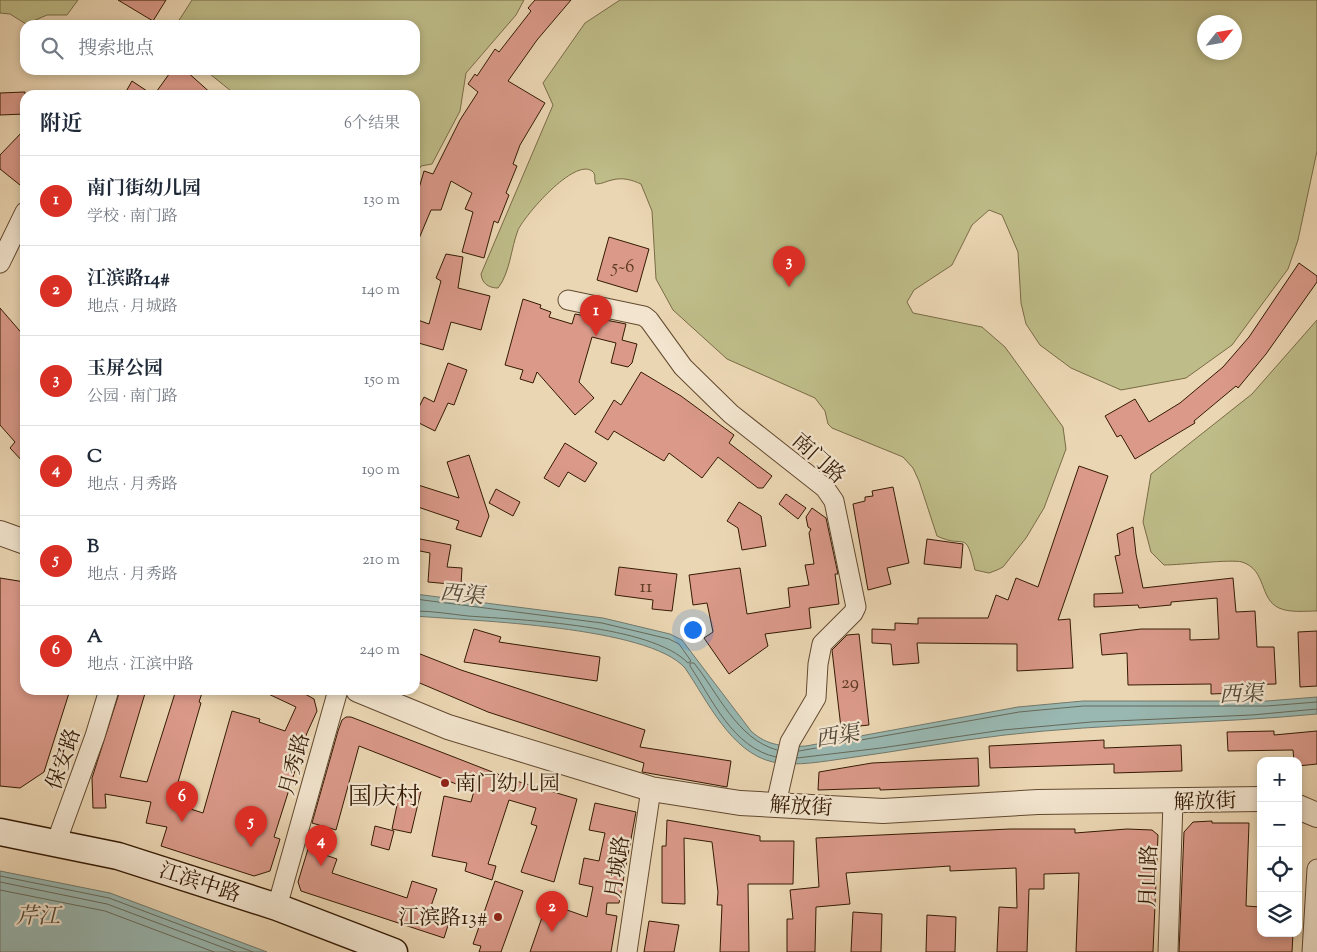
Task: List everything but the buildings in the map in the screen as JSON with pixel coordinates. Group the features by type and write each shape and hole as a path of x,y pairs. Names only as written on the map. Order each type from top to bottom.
{"main road":[{"name":"江滨中路","path":"0,832 118,856 277,908 394,952"}],"street":[{"path":"0,263 20,222"},
{"name":"南门路","path":"568,300 644,316 690,374 731,414 825,488 834,501 856,607 853,613 822,644 818,664 816,698 790,742 776,804"},
{"path":"0,533 20,540"},
{"name":"保安路","path":"56,843 95,736 107,695"},
{"name":"月秀路","path":"277,908 337,695"},
{"name":"解放街","path":"370,695 448,727 651,789 740,803 883,811 1038,802 1173,802 1257,799"},
{"name":"月城路","path":"627,952 651,789"},
{"name":"月山路","path":"1168,952 1173,802"},
{"path":"1302,808 1317,814"},
{"path":"1312,952 1317,869"}],"shaded area":[{"path":"0,0 78,0 67,15 47,15 35,20 20,20 10,14 0,13"},
{"path":"192,0 524,0 516,15 466,73 460,111 432,164 420,168 420,90 230,90 211,75 420,75 420,20 179,20"},
{"path":"620,0 1317,0 1317,151 1298,240 1288,269 1232,345 1186,378 1121,390 1071,368 1040,345 1026,324 1021,303 1018,252 1002,215 989,210 972,225 952,265 914,290 907,302 913,313 982,327 1005,347 1063,427 1066,449 1044,508 1026,538 1003,567 989,573 975,570 966,544 937,536 919,481 913,468 903,457 832,428 828,424 825,411 815,398 727,359 673,310 656,279 652,211 641,184 631,180 620,179 596,184 592,171 584,169 574,173 551,190 522,223 518,230 505,275 498,288 488,286 484,282 481,274 553,105 543,83 585,23"},
{"path":"1317,320 1317,611 1293,611 1283,610 1273,604 1268,598 1256,571 1242,562 1227,561 1164,565 1151,552 1143,522 1151,474 1252,394"}],"water":[{"path":"420,595 603,618 670,634 682,640 751,731 763,740 784,746 806,746 1018,707 1083,701 1267,701 1317,697 1317,714 1044,731 965,740 820,762 801,764 773,762 758,757 732,737 711,709 685,668 665,654 636,643 599,634 517,624 420,616"},
{"name":"芹江","path":"0,871 110,893 267,952 0,952"}],"place":[{"name":"玉屏公园","path":"789,287"},
{"name":"南门街幼儿园","path":"596,336"},
{"name":"南门幼儿园","path":"445,783"},
{"name":"A","path":"182,822"},
{"name":"B","path":"251,847"},
{"name":"C","path":"321,866"},
{"name":"江滨路13#","path":"498,917"},
{"name":"江滨路14#","path":"552,932"}],"district":[{"name":"国庆村","path":"384,796"}],"water label":[{"name":"西渠","path":"462,593"},
{"name":"西渠","path":"1241,693"},
{"name":"西渠","path":"837,735"}]}
